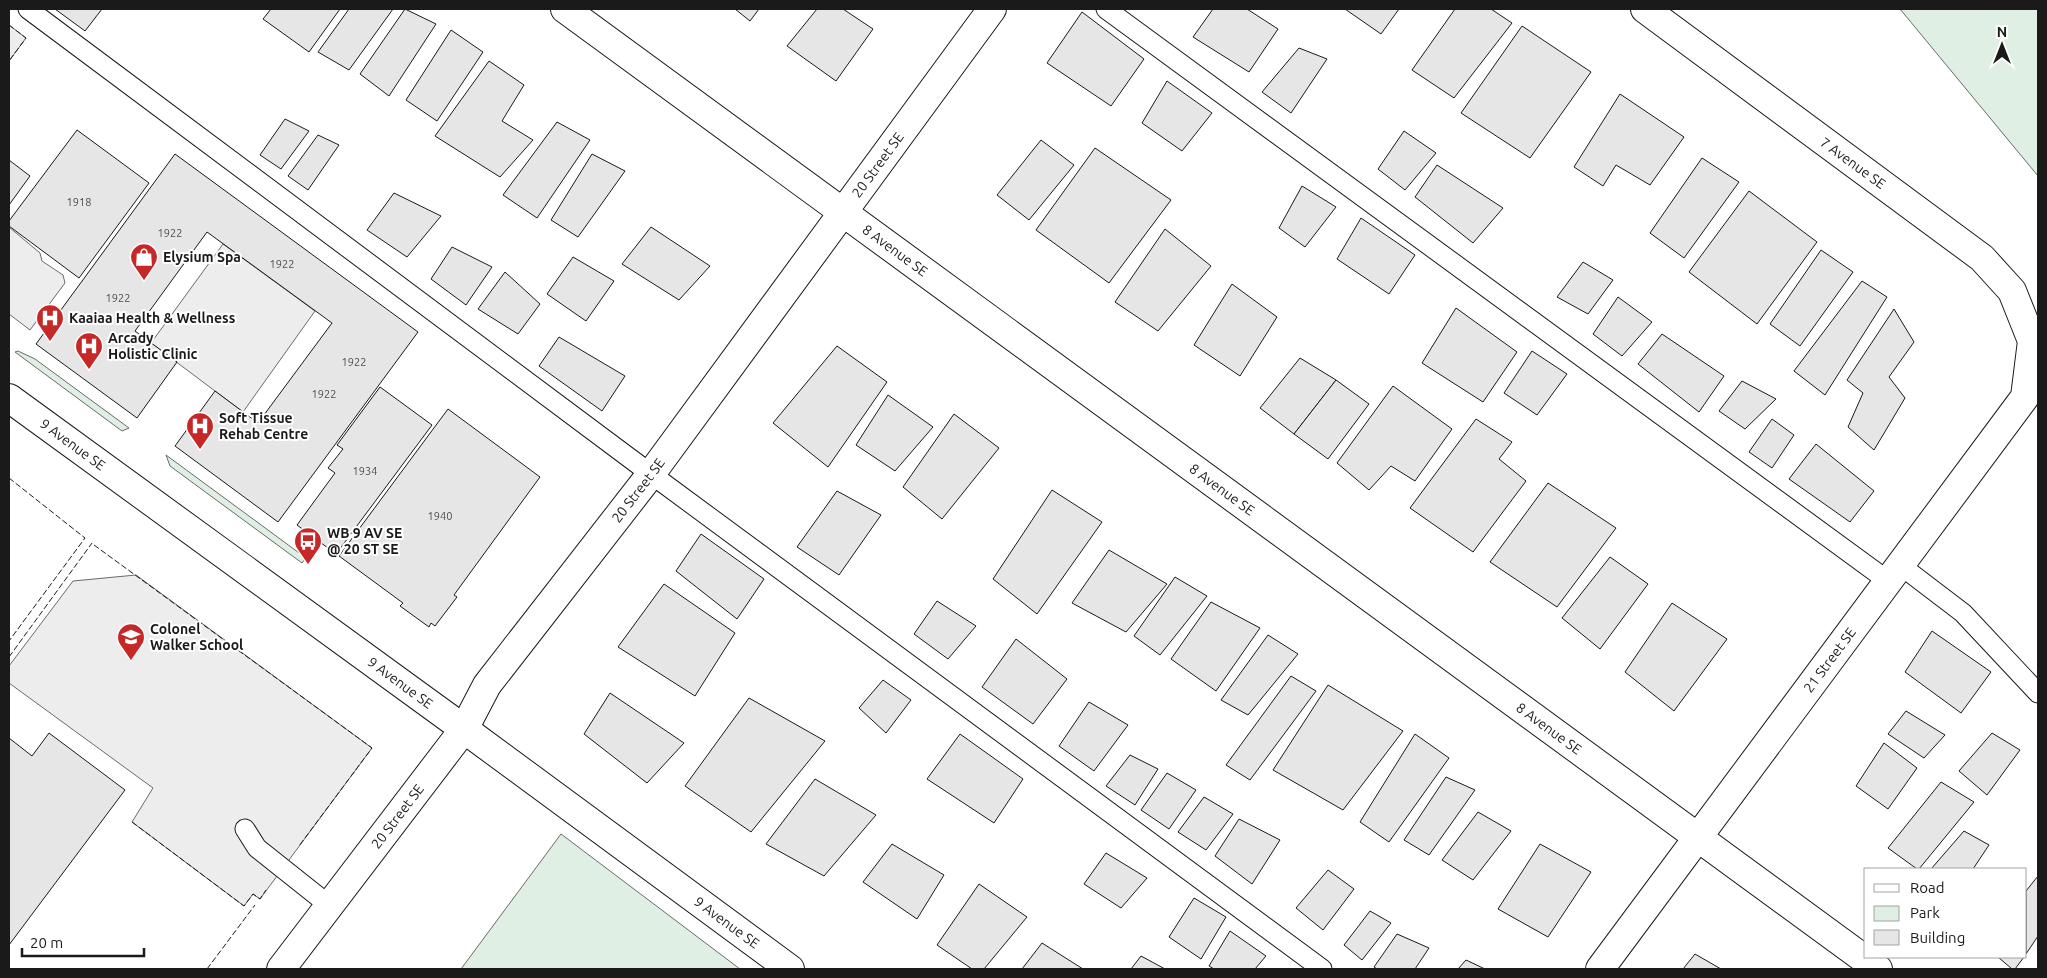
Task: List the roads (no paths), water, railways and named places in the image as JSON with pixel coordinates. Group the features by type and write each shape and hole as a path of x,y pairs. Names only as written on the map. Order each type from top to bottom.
{"street":[{"name":"8 Avenue SE","path":"565,9 1878,969"},
{"name":"20 Street SE","path":"281,969 464,729 487,685 651,474 992,9"},
{"name":"7 Avenue SE","path":"1645,9 1982,258 2012,291 2032,341"},
{"name":"21 Street SE","path":"1600,969 2025,397 2032,341"},
{"name":"9 Avenue SE","path":"9,398 790,969"}],"lane":[{"path":"28,9 651,474 1322,969"},
{"path":"1106,9 1894,573 1963,613 2038,693"},
{"path":"245,829 257,848 330,906"}],"place":[{"name":"Elysium Spa","path":"144,281"},
{"name":"Kaaiaa Health & Wellness","path":"50,342"},
{"name":"Arcady Holistic Clinic","path":"89,370"},
{"name":"Soft Tissue Rehab Centre","path":"200,450"},
{"name":"WB 9 AV SE @ 20 ST SE","path":"308,565"},
{"name":"Colonel Walker School","path":"131,661"}]}
